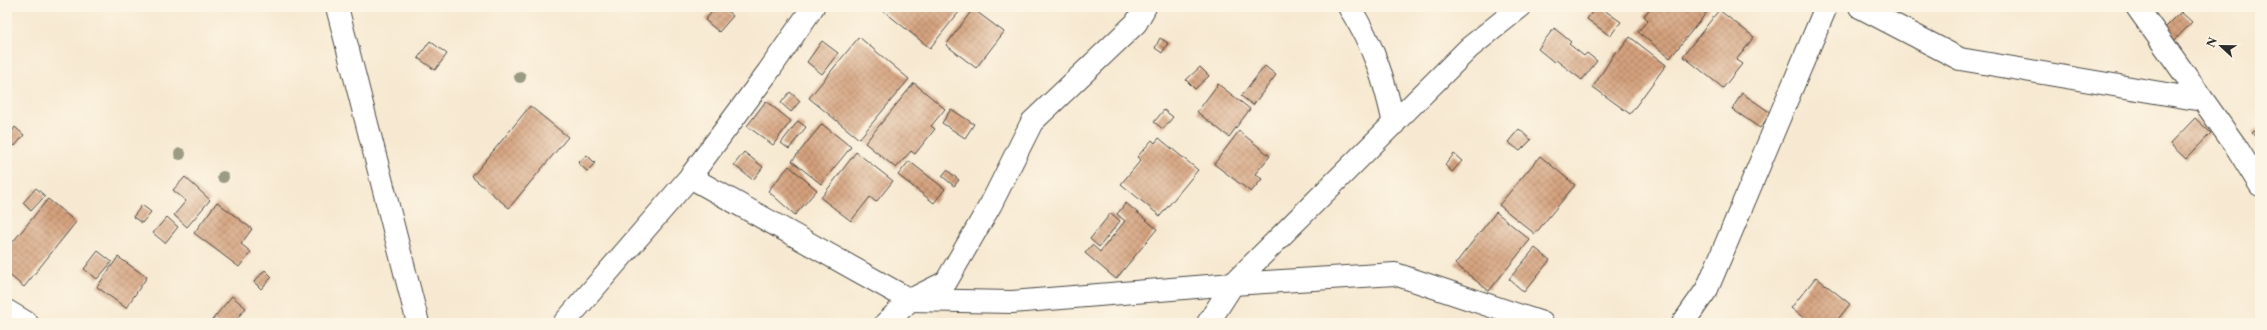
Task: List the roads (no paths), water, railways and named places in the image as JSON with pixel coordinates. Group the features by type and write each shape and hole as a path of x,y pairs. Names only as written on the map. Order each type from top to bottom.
{"street":[{"path":"337,7 418,323"},
{"path":"564,323 690,177 768,72 813,7"},
{"path":"886,323 910,300 946,282 991,204 1032,122 1136,23 1146,7"},
{"path":"1349,7 1363,29 1385,83 1394,124"},
{"path":"1683,323 1706,289 1826,7"},
{"path":"1860,7 1960,59 2202,100"},
{"path":"2137,7 2260,185"},
{"path":"1208,323 1233,284 1470,48 1510,11"},
{"path":"690,177 910,300 1012,302 1233,284 1395,274 1542,323"},
{"path":"7,311 27,323"}]}
